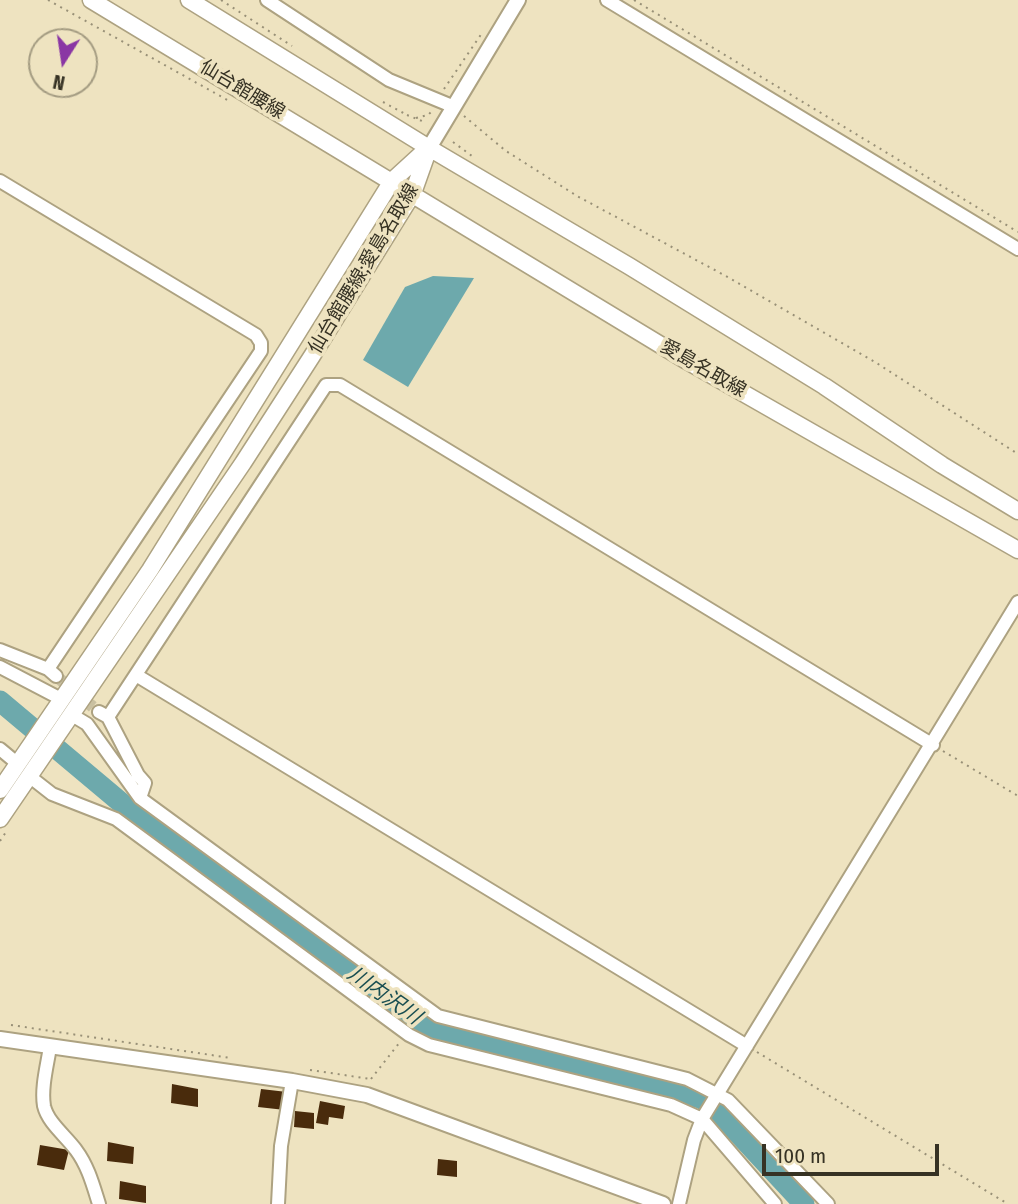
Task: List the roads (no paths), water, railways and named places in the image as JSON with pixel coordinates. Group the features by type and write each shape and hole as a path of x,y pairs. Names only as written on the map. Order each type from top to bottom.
{"main road":[{"name":"仙台館腰線","path":"91,0 392,181"},
{"path":"189,0 824,386 942,465 1018,511"},
{"name":"仙台館腰線;愛島名取線","path":"63,717 63,700 165,547 392,181 429,148"},
{"name":"仙台館腰線;愛島名取線","path":"0,790 27,764 63,717 243,463 414,193 429,148"},
{"name":"愛島名取線","path":"392,181 687,360 1018,550"},
{"name":"仙台館腰線;愛島名取線","path":"0,819 27,764"}],"street":[{"path":"267,0 389,80 445,104"},
{"path":"429,148 445,104 519,0"},
{"path":"607,0 1018,249"},
{"path":"0,181 256,335 261,343 261,351 52,673 0,650"},
{"path":"140,798 145,783 103,715 136,675 326,385 340,385 933,745"},
{"path":"679,1204 694,1140 704,1117 1018,602"},
{"path":"0,667 63,700"},
{"path":"136,675 747,1046"},
{"path":"63,717 87,724 140,798 438,1016 687,1079 728,1100 828,1204"},
{"path":"0,749 27,764 52,794 116,819 409,1035 429,1045 671,1105 704,1117 775,1204"},
{"path":"0,1040 297,1075 367,1095 663,1204"},
{"path":"50,1047 43,1094 45,1108 48,1117 76,1150 89,1171 99,1204"},
{"path":"278,1204 281,1146 297,1075"}],"water":[{"path":"433,276 474,278 408,387 363,360 405,287"}],"waterway":[{"name":"川内沢川","path":"0,701 137,816 419,1024 573,1067 703,1099 804,1204"}],"tunnel":[{"path":"56,676 99,712"}]}
